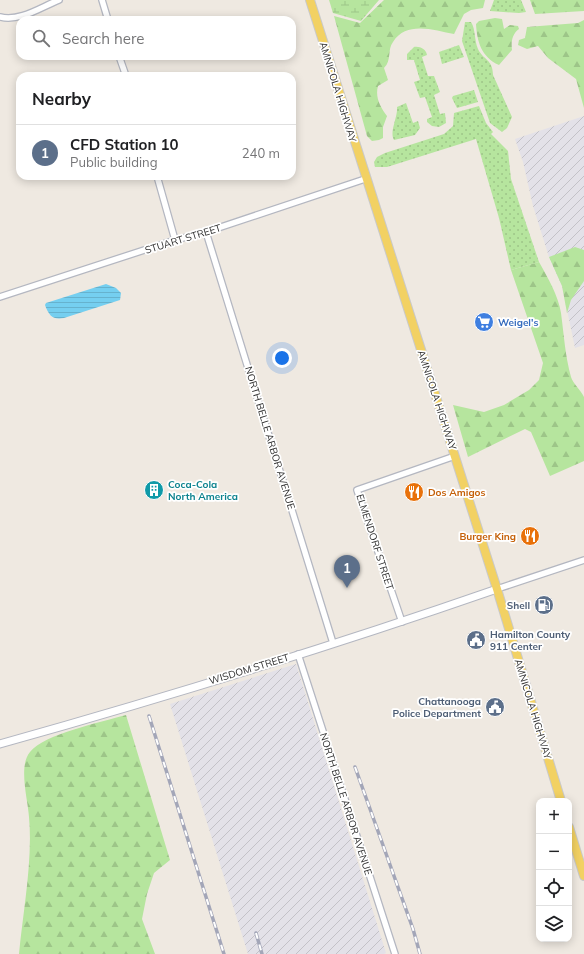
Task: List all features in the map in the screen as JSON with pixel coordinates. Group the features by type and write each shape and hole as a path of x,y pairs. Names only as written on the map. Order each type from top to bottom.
{"main road":[{"name":"AMNICOLA HIGHWAY","path":"310,0 365,179 497,589 560,798"},
{"path":"571,834 584,876"}],"street":[{"path":"20,16 59,0"},
{"path":"102,0 107,16"},
{"path":"0,17 7,19 16,17"},
{"path":"120,60 125,72"},
{"name":"STUART STREET","path":"0,297 175,240 206,232 365,179"},
{"path":"158,180 175,240"},
{"name":"NORTH BELLE ARBOR AVENUE","path":"206,232 333,643"},
{"name":"ELMENDORF STREET","path":"402,622 357,490 455,456"},
{"path":"497,589 584,560"},
{"name":"WISDOM STREET","path":"0,744 147,701 402,622 497,589"},
{"name":"NORTH BELLE ARBOR AVENUE","path":"298,654 395,954"}],"shaded area":[{"path":"584,116 584,345 575,348 562,286 549,257 533,206 523,162 515,139"},
{"path":"296,664 386,953 384,954 248,954 170,704"}],"green space":[{"path":"329,0 379,0 361,21 333,13"},
{"path":"384,0 485,0 483,8 471,10 464,14 454,34 430,29 413,29 399,35 393,42 390,48 388,62 384,68 388,80 378,86 377,90 379,102 387,116 383,127 383,138 372,141 367,136 334,16 360,23"},
{"path":"494,0 521,0 526,12 490,11"},
{"path":"530,0 584,0 584,11 535,14"},
{"path":"495,18 502,19 504,29 510,25 518,26 519,29 512,38 512,50 499,65 488,58 481,48 476,24 479,21"},
{"path":"584,20 584,108 576,79 548,58 538,46 527,49 518,45 519,40 525,38 527,27 578,23"},
{"path":"465,22 471,22 473,25 478,49 490,63 493,70 493,75 512,117 507,128 502,132 490,123 462,41"},
{"path":"459,45 464,57 442,64 439,52"},
{"path":"414,47 425,51 427,55 422,57 428,76 434,76 440,92 434,95 440,114 445,113 446,123 439,127 432,126 427,122 427,119 432,117 425,97 420,98 414,82 420,80 414,60 407,60 407,54"},
{"path":"474,90 478,102 457,108 452,98 453,96"},
{"path":"406,103 413,123 418,121 420,128 415,135 394,140 392,133 397,107"},
{"path":"479,106 486,123 493,132 491,134 508,151 511,179 539,262 511,270 499,218 476,139 387,167 375,167 374,162 377,157 444,134 453,126 454,113"},
{"path":"575,247 584,250 584,281 571,300 567,313 562,286 549,257"},
{"path":"539,262 560,306 566,353 571,377 584,397 584,461 550,476 531,432 525,429 468,457 453,405 484,412 504,405 529,390 539,380 543,363 511,270"},
{"path":"126,715 170,860 154,873 147,894 142,919 155,954 19,954 30,850 29,817 24,774 26,758 37,746 60,734"}],"water":[{"path":"106,284 116,288 121,293 120,300 64,318 54,318 48,312 45,305 46,303"}],"railway":[{"path":"149,716 224,954"},
{"path":"355,767 413,929 420,954"},
{"path":"256,933 262,954"}],"place":[{"name":"Weigel's","path":"484,322"},
{"name":"Coca-Cola North America","path":"154,490"},
{"name":"Dos Amigos","path":"414,492"},
{"name":"Burger King","path":"530,536"},
{"name":"CFD Station 10","path":"347,588"},
{"name":"Shell","path":"544,605"},
{"name":"Hamilton County 911 Center","path":"476,640"},
{"name":"Chattanooga Police Department","path":"495,707"}]}
